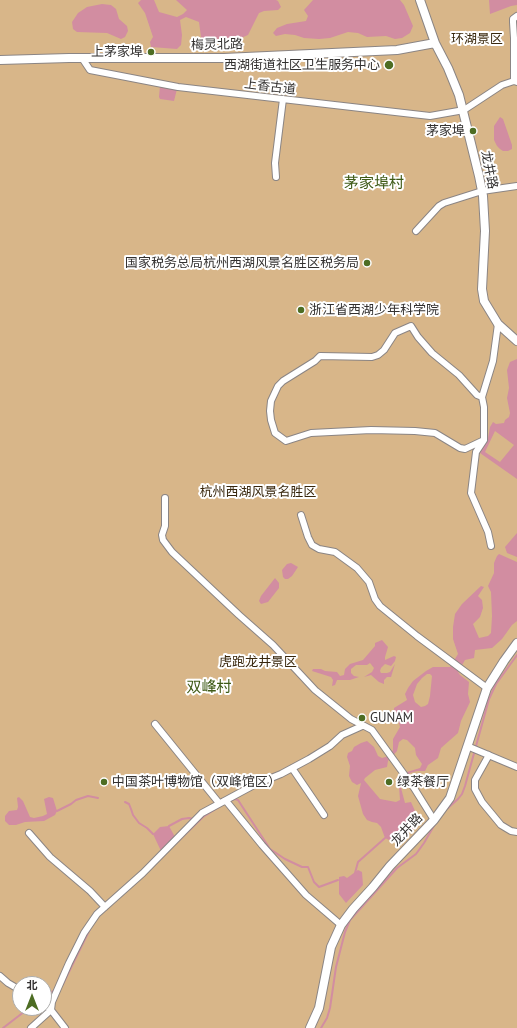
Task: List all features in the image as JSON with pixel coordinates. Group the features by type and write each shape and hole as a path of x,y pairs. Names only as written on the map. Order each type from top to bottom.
{"street":[{"name":"龙井路","path":"420,0 435,43 448,68 464,110 482,191 485,231 482,289 484,301 498,324 517,341"},
{"path":"464,110 502,85 515,82 513,19 517,16"},
{"name":"梅灵北路","path":"0,60 82,58 224,58 397,50 435,43"},
{"name":"上香古道","path":"82,58 90,70 178,87 430,116 464,110"},
{"path":"276,177 275,163 283,99"},
{"path":"416,231 439,206 482,191 517,186"},
{"path":"491,546 488,532 471,493 476,452 484,440 484,407 482,397 493,361 498,324"},
{"path":"482,397 477,395 459,375 432,353 418,337 411,326 395,333 384,350 378,355 372,357 320,356 315,361 283,380 278,386 271,401 270,411 275,433 286,441 311,433 371,430 415,431 435,434 460,448 465,449 484,440"},
{"path":"165,498 165,526 162,540 172,552 273,645 315,690 350,719 372,730 418,794 434,820"},
{"path":"301,515 312,545 319,549 335,552 357,568 369,582 380,606 417,636 487,688"},
{"name":"龙井路","path":"310,1028 319,1008 331,947 341,925 390,866 434,820 450,798 473,748 487,688 504,660 517,644"},
{"path":"155,724 306,895 341,925"},
{"path":"52,1002 84,933 97,914 143,873 202,813 225,803 254,785 292,768 325,749 342,735 362,726"},
{"path":"473,748 517,767"},
{"path":"488,755 475,780 475,789 482,802 501,825 510,831 517,832"},
{"path":"292,768 324,815"},
{"path":"29,833 50,858 90,892 105,907"},
{"path":"0,976 12,985"},
{"path":"52,1011 65,1028"},
{"path":"31,1028 44,1016"}],"green space":[{"name":"虎跑龙井景区","path":"0,0 517,0 517,1028 0,1028"}],"shaded area":[{"path":"141,0 154,0 159,12 177,17 187,10 176,0 276,0 281,7 278,10 259,13 248,35 241,38 220,38 214,41 207,41 201,37 199,22 186,17 180,20 182,35 181,45 177,49 151,47 150,42 153,37 145,13 138,3"},
{"path":"313,0 400,0 404,5 413,26 410,33 402,38 395,39 386,36 367,37 358,33 348,32 330,38 319,39 285,34 276,36 273,33 277,28 287,24 306,21 308,16 304,10"},
{"path":"489,0 517,0 517,5 490,14"},
{"path":"102,4 111,5 116,9 119,19 127,26 128,31 125,37 121,39 107,33 77,32 73,29 72,22 78,13 87,7"},
{"path":"160,86 177,89 174,101 160,99"},
{"path":"500,117 503,119 512,145 512,149 508,151 503,151 500,149 494,140 494,126"},
{"path":"517,359 517,479 480,453 488,438 490,427 493,422 496,424 504,423 509,417 510,413 507,398 509,388 507,370 510,362","holes":["495,431 514,445 500,462 485,452"]},
{"path":"517,533 517,557 507,553 505,547"},
{"path":"499,554 517,562 517,621 512,625 502,639 492,648 475,650 474,658 465,660 458,672 469,682 468,694 470,702 461,721 458,733 441,748 438,758 428,765 425,771 410,773 404,780 401,788 405,803 411,802 419,820 418,825 410,832 389,840 385,838 381,827 377,823 367,820 363,814 358,796 361,783 357,785 352,782 349,776 350,766 347,757 348,753 352,751 354,747 367,741 374,747 378,756 382,758 389,756 393,750 393,739 400,727 398,719 394,713 394,708 407,700 405,694 408,688 413,681 426,671 433,667 450,667 458,654 453,639 455,614 462,604 481,586 484,587 478,596 482,600 483,608 480,617 473,624 479,638 488,636 491,633 491,592 488,586 494,573 494,563","holes":["427,674 432,676 430,696 428,704 421,707 415,702 413,695 417,684","403,739 407,740 415,748 416,755 422,764 420,768 407,772 402,780 399,786 400,800 396,802 380,799 364,780 375,770 387,767 388,761 397,751 399,742"]},
{"path":"291,563 298,567 292,576 285,579 283,577 282,570 287,564"},
{"path":"275,578 279,583 279,588 268,602 261,604 259,601 261,596"},
{"path":"382,640 388,647 385,660 394,656 396,657 391,666 385,664 381,668 381,673 387,673 390,672 395,664 391,677 387,677 384,680 384,684 379,682 371,675 364,677 372,672 374,668 370,663 367,665 356,665 351,669 351,673 354,676 359,677 350,680 337,680 335,685 332,686 333,680 331,677 312,671 313,669 321,669 325,671 337,672 340,676 344,675 345,669 350,664 363,660 375,646 375,643"},
{"path":"19,797 23,801 30,817 34,818 47,814 44,799 49,797 53,798 57,811 55,815 44,821 9,825 5,821 5,816 9,811 17,810 17,798"},
{"path":"169,826 175,837 161,851 153,834 160,827"},
{"path":"358,870 362,872 363,885 346,903 339,894 339,877 344,876 347,878"}],"waterway":[{"path":"448,808 462,794 489,699 496,684 517,655"},
{"path":"57,811 76,800 88,796 98,798"},
{"path":"231,800 238,800 270,849 285,859 302,867 308,867 314,882 319,887 338,880"},
{"path":"125,802 129,804 133,815 139,823 153,834"},
{"path":"175,844 203,817 222,805"},
{"path":"169,826 182,819 194,819"},
{"path":"321,1028 327,1018 330,1008 336,967 345,932 350,920 397,868 416,854 435,824"},
{"path":"355,873 358,862 385,838"},
{"path":"62,986 90,929"},
{"path":"52,992 56,989"},
{"path":"3,1028 19,1016"}],"place":[{"name":"上茅家埠","path":"151,52"},
{"name":"西湖街道社区卫生服务中心","path":"389,65"},
{"name":"茅家埠","path":"473,131"},
{"name":"国家税务总局杭州西湖风景名胜区税务局","path":"367,263"},
{"name":"浙江省西湖少年科学院","path":"301,310"},
{"name":"GUNAM","path":"362,718"},
{"name":"中国茶叶博物馆（双峰馆区）","path":"104,782"},
{"name":"绿茶餐厅","path":"389,782"}],"district":[{"name":"茅家埠村","path":"374,184"},
{"name":"双峰村","path":"209,688"}],"park label":[{"name":"环湖景区","path":"477,39"},
{"name":"杭州西湖风景名胜区","path":"258,492"}]}
